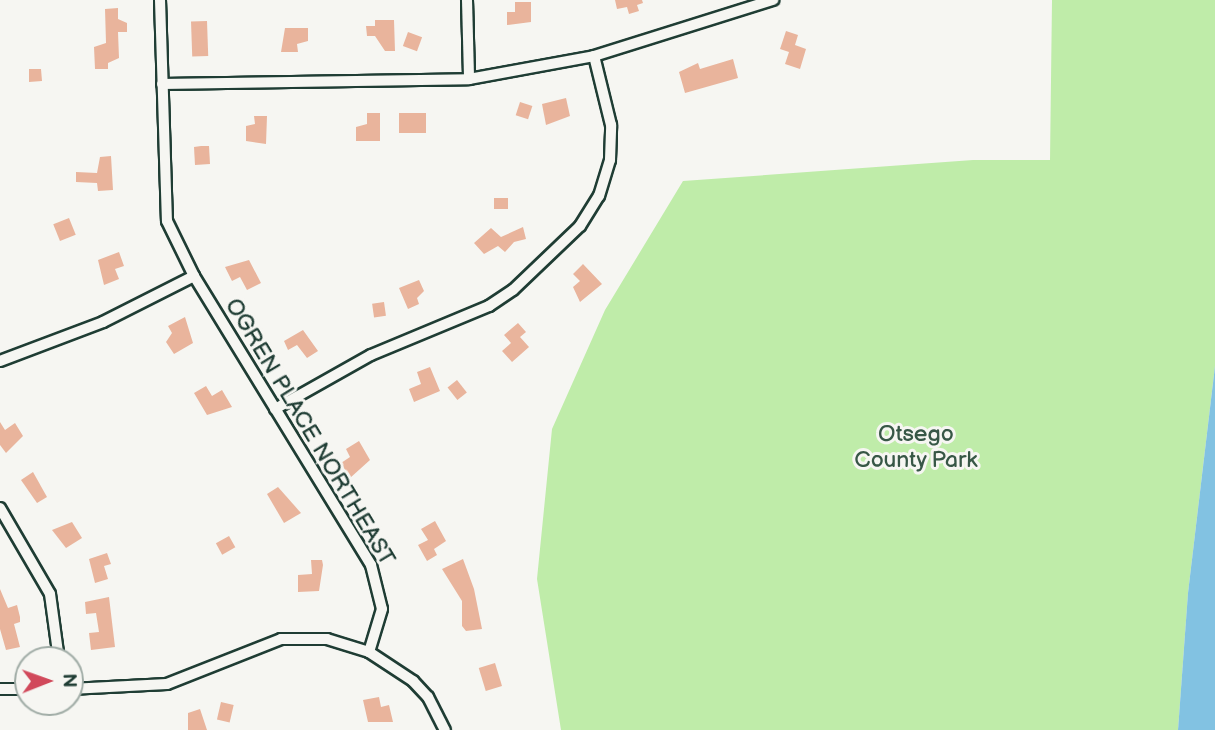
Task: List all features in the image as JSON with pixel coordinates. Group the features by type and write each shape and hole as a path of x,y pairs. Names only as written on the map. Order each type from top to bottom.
{"street":[{"name":"OGREN PLACE NORTHEAST","path":"160,0 167,221 194,276 378,581 382,622 369,652"},
{"path":"467,0 469,79"},
{"path":"162,84 469,79 594,56 773,0"},
{"path":"275,409 371,355 470,316 513,290 580,226 607,178 612,140 594,56"},
{"path":"0,361 103,322 194,276"},
{"path":"0,508 50,594 57,646"},
{"path":"84,688 167,684 281,639 327,639 369,652 413,681 428,697 445,730"}],"green space":[{"name":"Otsego County Park","path":"1052,0 1215,0 1215,366 1188,593 1178,730 561,730 537,579 552,429 605,310 683,181 973,160 1050,160"}],"water":[{"path":"1215,366 1215,730 1178,730 1188,593"}],"building":[{"path":"615,0 642,0 643,3 637,5 639,11 629,14 627,7 617,9"},
{"path":"515,2 531,2 531,22 507,25 507,12 515,12"},
{"path":"118,8 118,19 127,23 127,32 118,32 119,58 108,63 108,69 95,69 94,47 106,43 105,9"},
{"path":"375,20 394,20 395,51 385,51 375,36 367,36 366,26 375,26"},
{"path":"207,21 208,56 192,57 191,22"},
{"path":"285,28 308,28 308,41 297,44 298,52 281,52"},
{"path":"786,31 798,35 795,45 806,49 800,69 785,64 789,52 780,49"},
{"path":"408,32 422,37 417,51 403,46"},
{"path":"733,59 738,78 685,93 679,72 698,63 700,69"},
{"path":"29,69 41,69 42,81 29,82"},
{"path":"566,98 570,116 546,125 542,104"},
{"path":"520,102 532,106 528,119 516,115"},
{"path":"367,113 380,113 380,141 356,141 356,127 367,124"},
{"path":"399,113 426,113 426,133 399,133"},
{"path":"254,116 267,116 266,144 246,141 246,126 255,124"},
{"path":"209,146 210,164 195,165 194,147"},
{"path":"111,156 113,190 98,191 97,183 76,182 76,172 97,173 100,157"},
{"path":"494,198 508,198 508,209 494,209"},
{"path":"69,218 76,235 60,241 53,224"},
{"path":"523,227 526,239 514,242 505,252 498,246 484,254 474,243 491,228 501,237"},
{"path":"119,252 124,266 115,269 119,279 104,285 98,260"},
{"path":"249,260 261,283 247,290 240,277 232,281 225,267"},
{"path":"583,264 602,284 580,302 573,287 580,281 573,274"},
{"path":"419,280 424,291 417,298 419,304 408,309 399,288"},
{"path":"384,302 386,316 374,318 372,304"},
{"path":"185,317 193,343 174,354 166,342 172,333 168,326"},
{"path":"518,323 526,332 520,337 529,347 512,362 502,351 511,343 504,335"},
{"path":"303,330 318,351 307,358 297,345 288,350 284,341"},
{"path":"430,367 440,391 414,402 409,389 421,384 417,372"},
{"path":"457,380 467,393 457,400 448,387"},
{"path":"206,386 212,396 222,390 232,407 207,415 194,393"},
{"path":"0,422 5,430 15,423 23,436 6,453 0,445"},
{"path":"359,441 370,460 350,478 341,463 350,457 346,449"},
{"path":"33,472 47,497 37,503 21,480"},
{"path":"278,487 301,513 284,523 267,494"},
{"path":"435,521 446,541 434,549 437,555 427,561 418,545 428,540 421,529"},
{"path":"72,522 82,538 66,548 52,530"},
{"path":"229,536 235,547 222,555 216,543"},
{"path":"107,553 111,564 104,566 108,579 95,583 89,559"},
{"path":"463,559 474,589 482,629 466,631 462,626 462,601 442,569"},
{"path":"311,560 322,560 319,591 298,592 298,575 312,574"},
{"path":"0,589 8,608 17,605 20,622 14,624 20,646 6,650 0,629"},
{"path":"109,597 115,647 91,650 89,633 99,632 96,613 86,614 85,602"},
{"path":"495,663 502,686 486,691 479,668"},
{"path":"379,697 381,707 389,705 393,722 368,722 363,700"},
{"path":"221,702 234,705 230,722 217,720"},
{"path":"200,709 207,730 188,730 188,713"}]}
